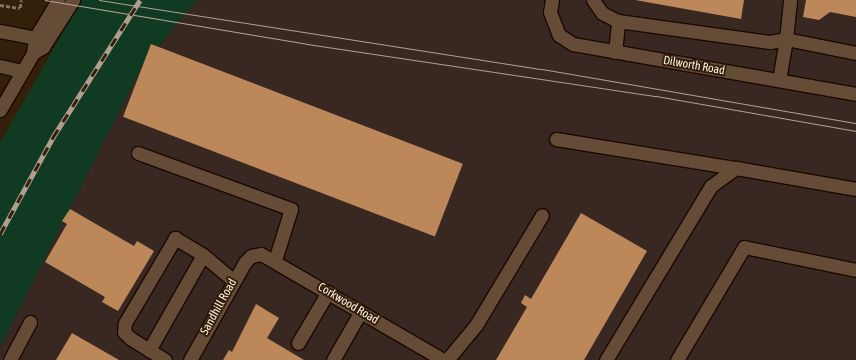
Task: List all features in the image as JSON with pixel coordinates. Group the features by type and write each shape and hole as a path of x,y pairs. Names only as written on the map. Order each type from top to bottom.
{"street":[{"path":"0,110 33,53 35,38 58,0"},
{"path":"33,53 43,47 72,0"},
{"path":"593,0 602,13 618,21 770,42 786,40 856,53"},
{"path":"779,80 786,40 790,0"},
{"name":"Dilworth Road","path":"551,6 560,35 573,44 856,94"},
{"path":"615,52 618,21"},
{"path":"0,32 35,38"},
{"path":"0,66 22,70"},
{"path":"556,140 736,168 856,189"},
{"path":"138,153 291,209 275,260"},
{"path":"606,360 711,186 736,168"},
{"path":"447,360 476,325 542,215"},
{"path":"165,360 130,338 124,332 125,323 175,238 203,255 234,281"},
{"path":"677,360 744,247 856,270"},
{"name":"Corkwood Road","path":"251,256 261,254 275,260 444,360"},
{"path":"148,350 203,255"},
{"name":"Sandhill Road","path":"190,360 234,281 251,256"},
{"path":"298,343 328,292"},
{"path":"334,360 361,311"},
{"path":"10,360 30,322"}],"path":[{"path":"0,4 20,8 21,0"}],"shaded area":[{"path":"197,0 856,0 856,360 0,360 0,347 142,66"}],"green space":[{"path":"81,0 197,0 142,66 0,347 0,143"}],"building":[{"path":"635,0 744,0 741,19"},
{"path":"806,0 856,0 856,17 830,12 819,20 803,17"},
{"path":"151,44 463,164 435,237 123,117"},
{"path":"70,209 134,246 137,241 154,251 118,311 102,302 105,297 45,262 67,224 62,221"},
{"path":"581,213 647,251 584,360 496,360 527,307 521,303 525,295 531,299"},
{"path":"256,304 279,318 267,338 304,360 223,360 229,350 232,352"},
{"path":"72,333 119,360 56,360"}],"tram line":[{"path":"45,0 307,44 656,96 856,131"},
{"path":"99,0 542,69 856,123"}],"railway":[{"path":"0,234 53,137 140,0"}]}
